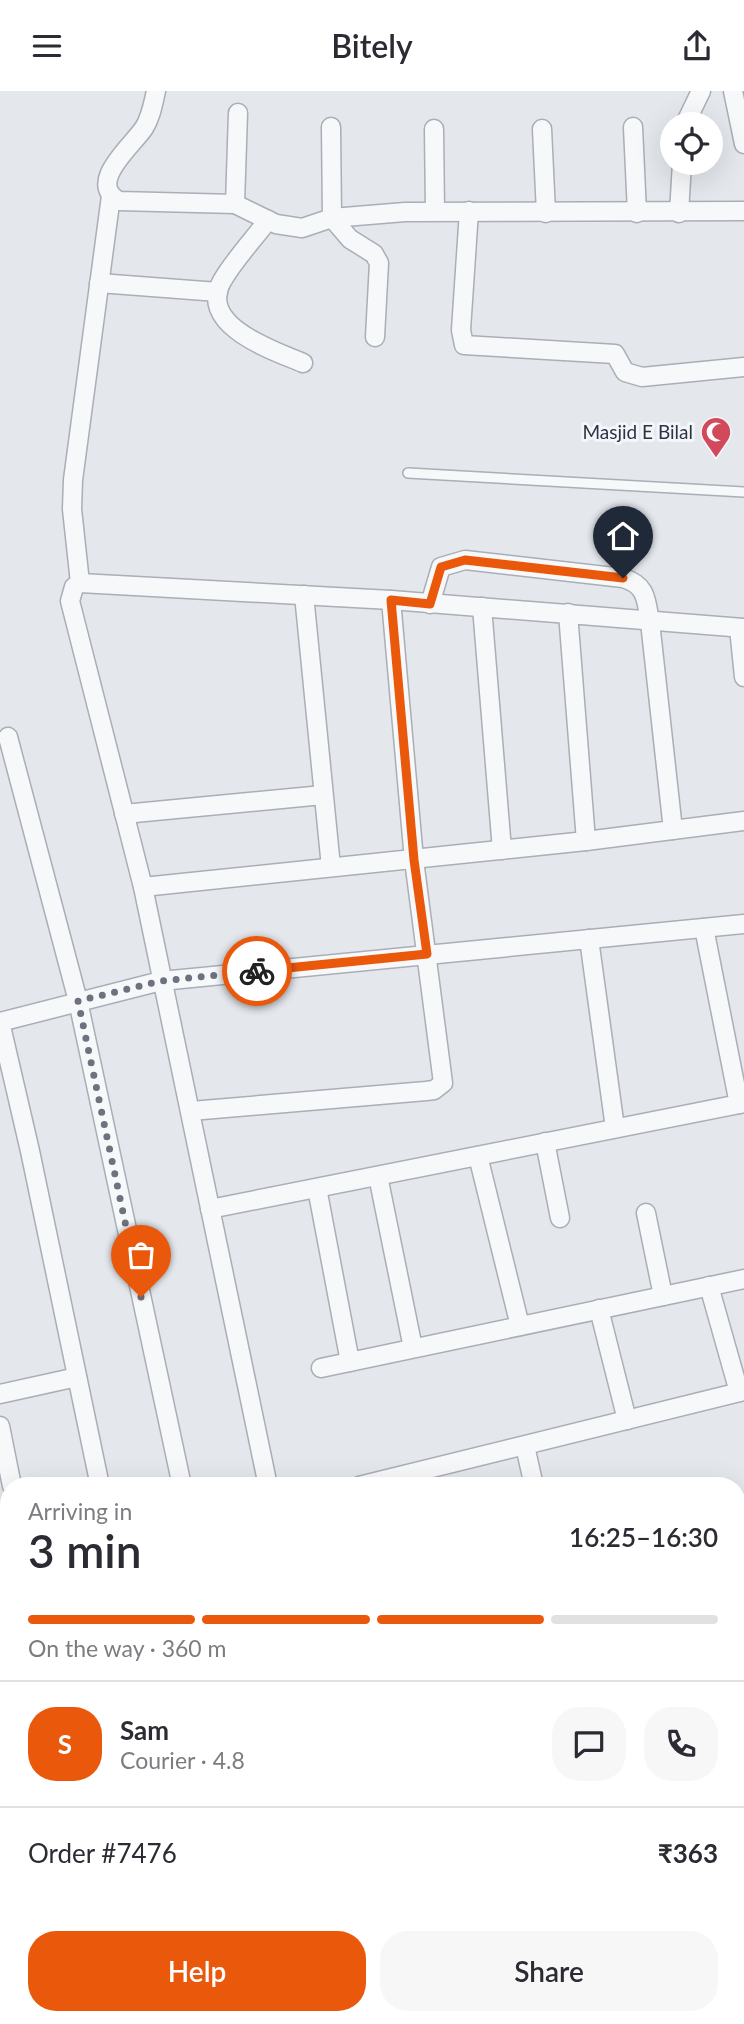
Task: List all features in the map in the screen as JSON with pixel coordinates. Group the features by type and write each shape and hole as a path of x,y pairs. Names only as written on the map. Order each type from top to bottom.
{"street":[{"path":"80,583 72,492 111,196 108,189 112,168 143,130 156,91"},
{"path":"691,112 701,91"},
{"path":"733,91 744,144"},
{"path":"235,204 238,113"},
{"path":"331,127 332,218 350,239 377,258 379,270 375,337"},
{"path":"633,127 637,213"},
{"path":"435,129 435,211"},
{"path":"542,129 546,213"},
{"path":"678,213 681,175"},
{"path":"111,196 129,202 235,204 268,220 302,228 332,218 435,211 744,211"},
{"path":"469,211 461,330 464,345 615,355 625,372 642,377 744,367"},
{"path":"268,220 222,282 219,292 223,313 235,330 244,337 303,363"},
{"path":"99,283 219,292"},
{"path":"430,604 441,567 465,560 633,581 645,592 673,830"},
{"path":"266,1477 143,887 70,593 80,583 391,600 742,628 744,677"},
{"path":"304,596 331,867"},
{"path":"191,1111 426,1091 439,1086 443,1076 414,860 391,600"},
{"path":"482,607 502,850"},
{"path":"568,613 586,841"},
{"path":"8,737 78,1001 180,1477"},
{"path":"124,814 323,795"},
{"path":"143,887 414,860 744,821"},
{"path":"98,1477 0,1022 161,981 744,924"},
{"path":"210,1209 742,1104 704,927"},
{"path":"589,939 615,1128"},
{"path":"545,1142 560,1218"},
{"path":"478,1156 520,1325"},
{"path":"378,1176 413,1348"},
{"path":"317,1188 350,1362"},
{"path":"646,1213 663,1296"},
{"path":"321,1368 744,1279"},
{"path":"427,1477 525,1446 742,1391 709,1286"},
{"path":"599,1309 627,1420"},
{"path":"0,1394 77,1377"},
{"path":"0,1426 10,1477"},
{"path":"525,1446 532,1477"}],"lane":[{"path":"408,473 744,492"}],"way so far":[{"path":"141,1297 78,1001 161,981 257,971"}],"place":[{"name":"Masjid E Bilal","path":"716,459"}],"route":[{"path":"257,971 427,954 414,860 391,600 430,604 441,567 465,560 623,578"}]}
